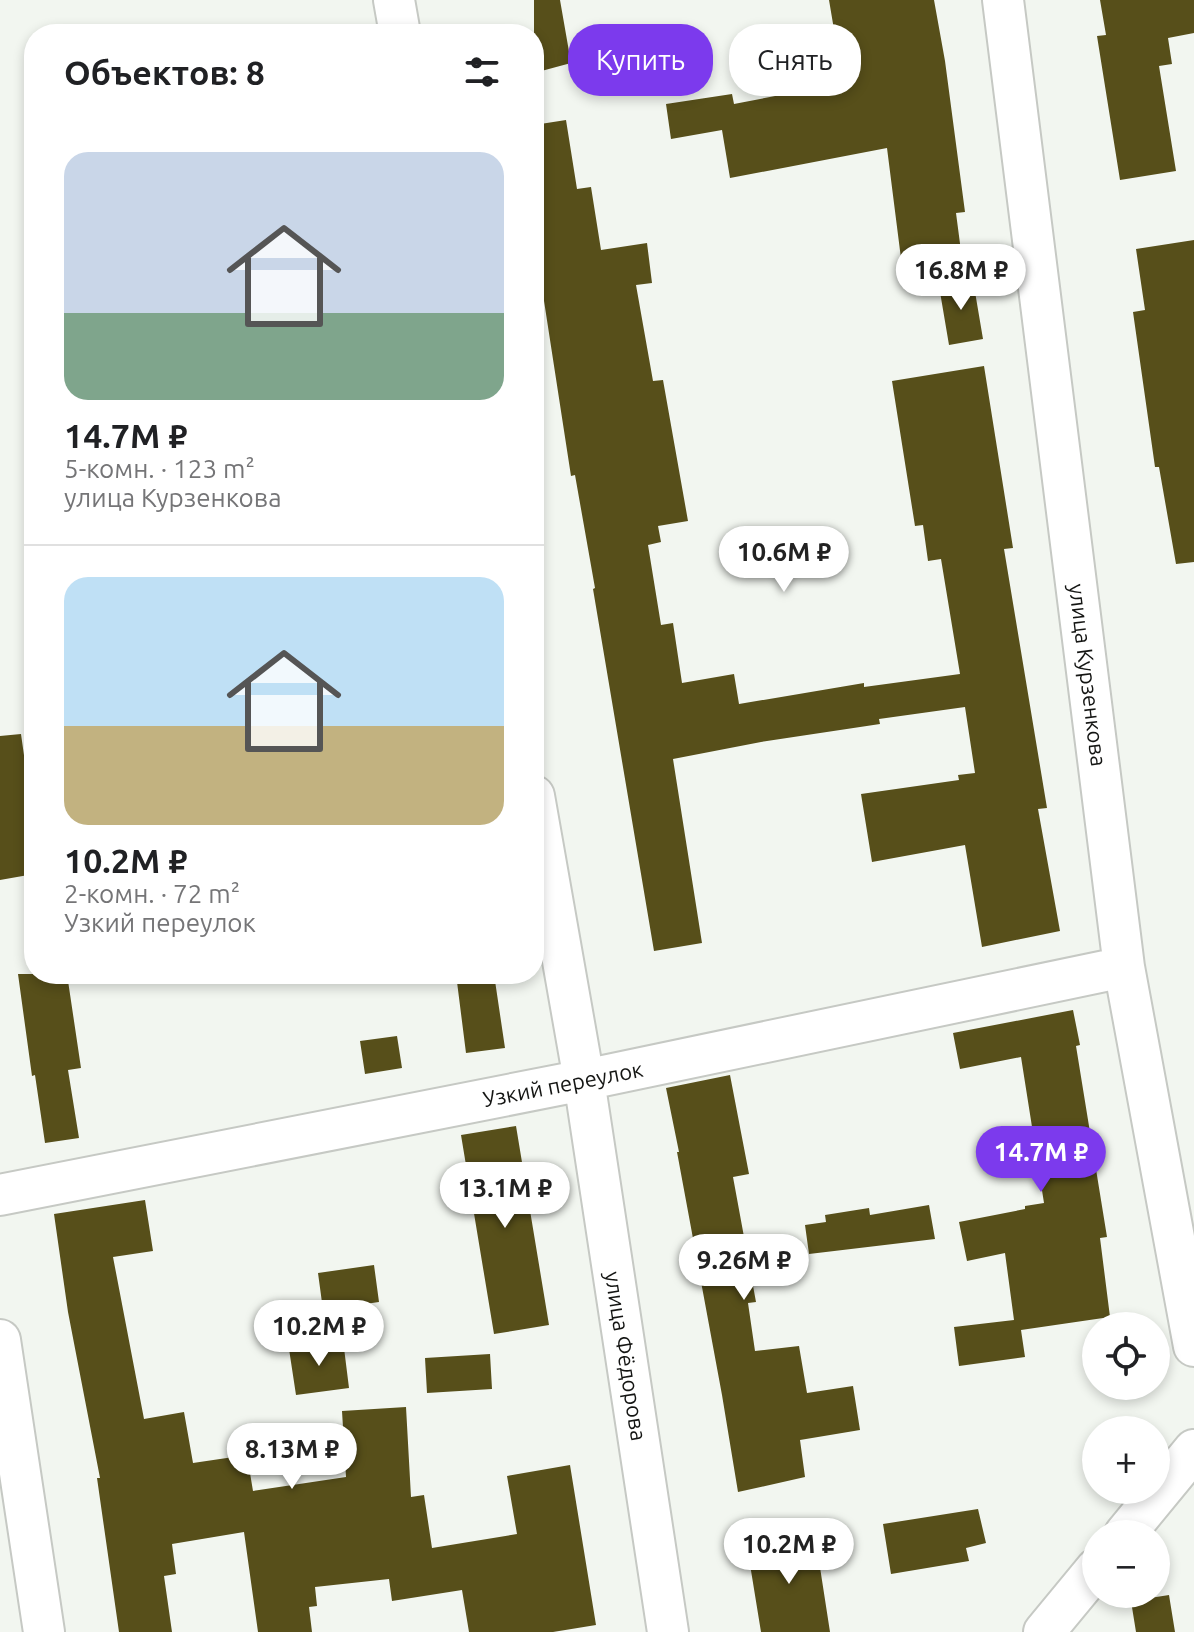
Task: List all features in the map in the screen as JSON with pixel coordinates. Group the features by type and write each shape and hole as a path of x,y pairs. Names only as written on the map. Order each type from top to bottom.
{"street":[{"path":"394,0 398,24"},
{"name":"улица Курзенкова","path":"1003,0 1124,967 1194,1346"},
{"name":"улица Фёдорова","path":"544,853 584,1080 668,1632"},
{"name":"Узкий переулок","path":"0,1195 584,1080 1124,967"},
{"path":"0,1340 44,1632"},
{"path":"1136,1520 1194,1450"},
{"path":"1044,1632 1082,1586"}],"building":[{"path":"534,0 560,0 568,64 544,70 544,24 534,24"},
{"path":"829,0 934,0 965,212 956,213 964,274 904,282 887,148 730,178 722,130 671,139 666,104 729,94 734,104 776,96 861,96 861,24 833,24"},
{"path":"1100,0 1194,0 1194,33 1168,38 1172,64 1159,66 1176,171 1120,180 1097,36 1106,35"},
{"path":"566,120 577,189 591,187 601,250 647,243 652,283 636,285 653,381 663,380 688,521 658,526 661,542 648,545 661,625 673,623 682,683 734,674 739,704 864,683 864,687 960,674 941,559 928,561 923,525 915,526 892,381 984,366 1013,548 1004,549 1047,808 1038,809 1060,931 982,947 965,845 872,862 861,794 959,780 958,775 975,773 965,707 879,719 880,724 673,759 702,943 654,951 595,588 575,475 571,476 544,301 544,123"},
{"path":"1194,240 1194,562 1176,564 1159,467 1155,467 1133,312 1145,310 1136,249"},
{"path":"973,280 983,339 949,345 939,286"},
{"path":"21,734 24,755 24,876 0,880 0,736"},
{"path":"18,974 24,974 24,984 68,984 81,1068 68,1070 79,1138 45,1143 35,1075 32,1076"},
{"path":"457,984 495,984 505,1048 466,1053"},
{"path":"1073,1010 1107,1237 1100,1238 1109,1312 1082,1312 1082,1321 1021,1330 1025,1357 959,1366 954,1327 1014,1320 1005,1253 967,1261 959,1222 1044,1203 1021,1057 960,1069 953,1033"},
{"path":"397,1036 402,1068 365,1074 360,1041"},
{"path":"730,1075 749,1174 733,1177 756,1302 748,1303 755,1351 799,1346 807,1393 853,1386 860,1430 800,1440 805,1477 738,1492 666,1088"},
{"path":"516,1126 549,1325 494,1334 461,1135"},
{"path":"145,1200 153,1251 113,1257 144,1419 184,1412 193,1463 247,1455 253,1491 346,1477 342,1411 406,1407 411,1497 424,1495 432,1548 517,1534 507,1476 570,1465 596,1625 553,1632 469,1632 462,1590 392,1601 389,1579 315,1587 317,1606 309,1607 312,1632 258,1632 244,1532 172,1544 176,1574 164,1576 172,1632 119,1632 97,1478 100,1478 68,1312 54,1214"},
{"path":"929,1205 935,1239 809,1254 805,1225 826,1222 825,1215 869,1208 870,1215"},
{"path":"374,1265 379,1302 323,1310 318,1273"},
{"path":"343,1340 349,1388 296,1395 289,1349"},
{"path":"490,1354 492,1389 427,1393 425,1358"},
{"path":"978,1509 986,1543 966,1548 969,1561 891,1574 883,1524"},
{"path":"815,1535 830,1632 761,1632 747,1546"},
{"path":"1170,1601 1175,1632 1136,1632 1132,1608 1170,1608"}]}
